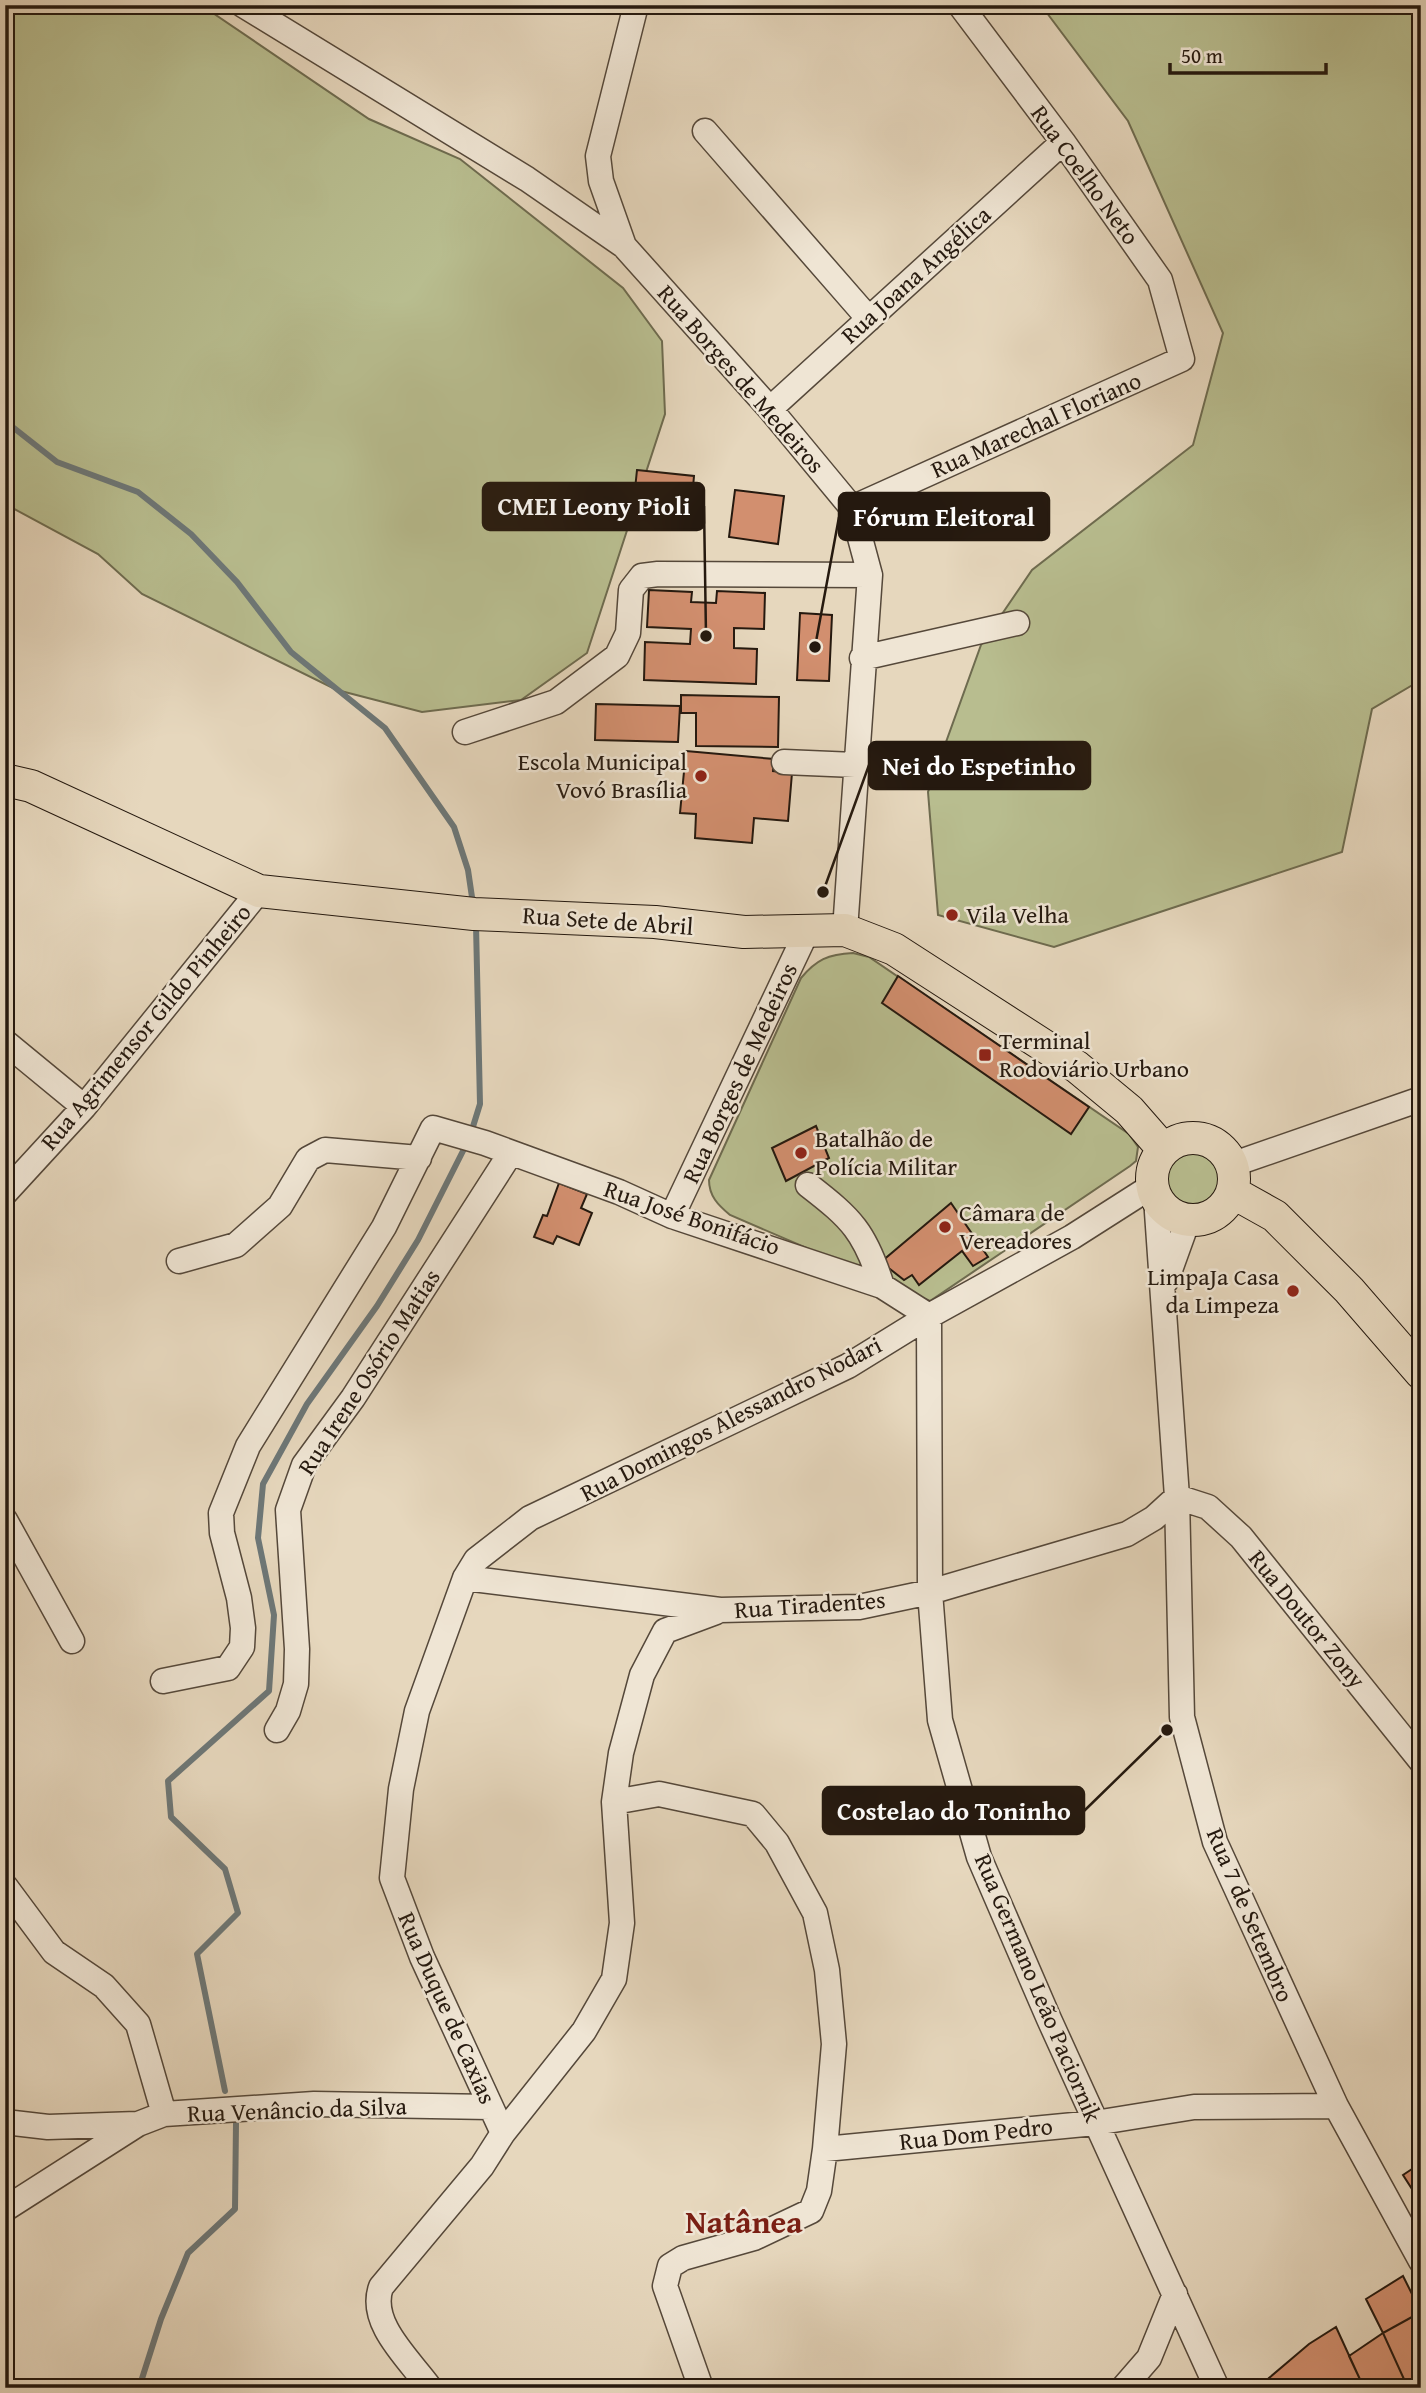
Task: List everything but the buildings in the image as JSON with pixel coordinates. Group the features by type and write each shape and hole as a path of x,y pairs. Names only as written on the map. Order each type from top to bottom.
{"main road":[{"name":"Rua Sete de Abril","path":"5,780 31,786 259,891 474,914 656,922 744,932 845,930 894,949 1077,1067 1129,1110 1164,1150"},
{"path":"1232,1179 1215,1214 1202,1220 1175,1217 1154,1192 1156,1160 1164,1150 1187,1138 1214,1144 1232,1179 1275,1216 1349,1290 1421,1373"}],"street":[{"path":"243,5 527,179 624,246"},
{"path":"624,246 601,181 598,156 635,5"},
{"name":"Rua Coelho Neto","path":"960,5 1063,142 1160,280 1182,359"},
{"path":"705,131 869,319"},
{"name":"Rua Joana Angélica","path":"770,408 1063,142"},
{"name":"Rua Borges de Medeiros","path":"624,246 770,408 852,508 870,575 862,658 845,930"},
{"name":"Rua Marechal Floriano","path":"852,508 1182,359"},
{"path":"464,732 556,702 617,656 628,634 631,590 642,576 870,575"},
{"path":"862,658 1017,623"},
{"path":"784,762 991,765"},
{"name":"Rua Agrimensor Gildo Pinheiro","path":"5,1193 84,1107 259,891"},
{"name":"Rua Borges de Medeiros","path":"673,1216 807,931"},
{"path":"5,1042 84,1107"},
{"path":"1232,1179 1421,1099"},
{"name":"Rua José Bonifácio","path":"419,1158 433,1128 485,1143 619,1192 673,1216 882,1286 929,1316"},
{"path":"163,1681 228,1668 242,1647 239,1598 222,1533 221,1513 248,1446 384,1227 419,1158 326,1150 307,1159 280,1206 236,1245 179,1261"},
{"name":"Rua Irene Osório Matias","path":"277,1730 288,1711 296,1685 297,1649 288,1510 304,1465 353,1398 510,1154"},
{"path":"808,1185 848,1215 872,1255 882,1286"},
{"name":"Rua 7 de Setembro","path":"1154,1192 1164,1289 1177,1497 1182,1717 1216,1842 1336,2106 1421,2261"},
{"name":"Rua Domingos Alessandro Nodari","path":"465,1578 476,1560 530,1518 848,1366 929,1316 1154,1192"},
{"name":"Rua 7 de Setembro","path":"1164,1289 1188,1220"},
{"name":"Rua Germano Leão Paciornik","path":"929,1316 930,1592 940,1720 979,1857 1217,2388"},
{"name":"Rua Tiradentes","path":"465,1578 720,1611 859,1606 930,1592 1127,1534 1154,1518 1177,1497"},
{"name":"Rua Doutor Zony","path":"1177,1497 1209,1507 1241,1537 1421,1761"},
{"path":"5,1520 72,1641"},
{"name":"Rua Duque de Caxias","path":"430,2388 379,2317 376,2300 381,2287 482,2166 503,2133 422,1957 392,1878 401,1789 417,1711 465,1578"},
{"path":"503,2133 584,2031 614,1979 622,1923 614,1802 621,1753 642,1675 665,1631 720,1611"},
{"path":"614,1802 659,1794 753,1814 777,1843 815,1913 827,1970 834,2044 820,2191 811,2211 754,2238 683,2258 670,2266 665,2286 701,2388"},
{"path":"5,1886 54,1952 104,1986 138,2024 164,2114"},
{"name":"Rua Venâncio da Silva","path":"5,2209 138,2124 164,2114 314,2104 490,2107"},
{"name":"Rua Dom Pedro","path":"825,2149 1096,2123 1194,2107 1336,2106"},
{"path":"5,2122 48,2127 138,2124"},
{"path":"1123,2388 1149,2358 1174,2294"}],"green space":[{"path":"5,5 201,5 369,119 460,159 623,288 662,341 665,414 587,653 521,700 422,712 337,690 142,594 98,554 5,504"},
{"path":"1041,5 1421,5 1421,680 1372,709 1342,852 1054,947 938,915 928,792 981,645 1032,570 1193,445 1223,333 1128,121"},
{"path":"853,953 869,957 1129,1134 1138,1147 1136,1161 1130,1166 930,1301 730,1215 715,1200 709,1186 709,1180 801,978 823,959"},
{"path":"1198,1152 1208,1156 1216,1164 1220,1179 1216,1194 1208,1202 1188,1206 1178,1202 1170,1194 1166,1174 1170,1164 1178,1156"}],"waterway":[{"path":"5,421 57,462 138,492 191,534 237,582 291,652 385,728 454,827 468,870 473,904"},
{"path":"471,1133 480,1104 476,925"},
{"path":"225,2091 197,1954 238,1913 225,1869 171,1817 168,1781 269,1691 274,1615 258,1538 263,1484 307,1404 377,1306 418,1240 467,1143"},
{"path":"139,2388 161,2319 188,2253 235,2209 236,2123"}],"place":[{"name":"CMEI Leony Pioli","path":"706,636"},
{"name":"Fórum Eleitoral","path":"815,647"},
{"name":"Escola Municipal Vovó Brasília","path":"701,776"},
{"name":"Nei do Espetinho","path":"823,892"},
{"name":"Vila Velha","path":"952,915"},
{"name":"Terminal Rodoviário Urbano","path":"985,1055"},
{"name":"Batalhão de Polícia Militar","path":"801,1153"},
{"name":"Câmara de Vereadores","path":"945,1227"},
{"name":"LimpaJa Casa da Limpeza","path":"1293,1291"},
{"name":"Costelao do Toninho","path":"1167,1730"}],"district":[{"name":"Natânea","path":"744,2222"}]}
